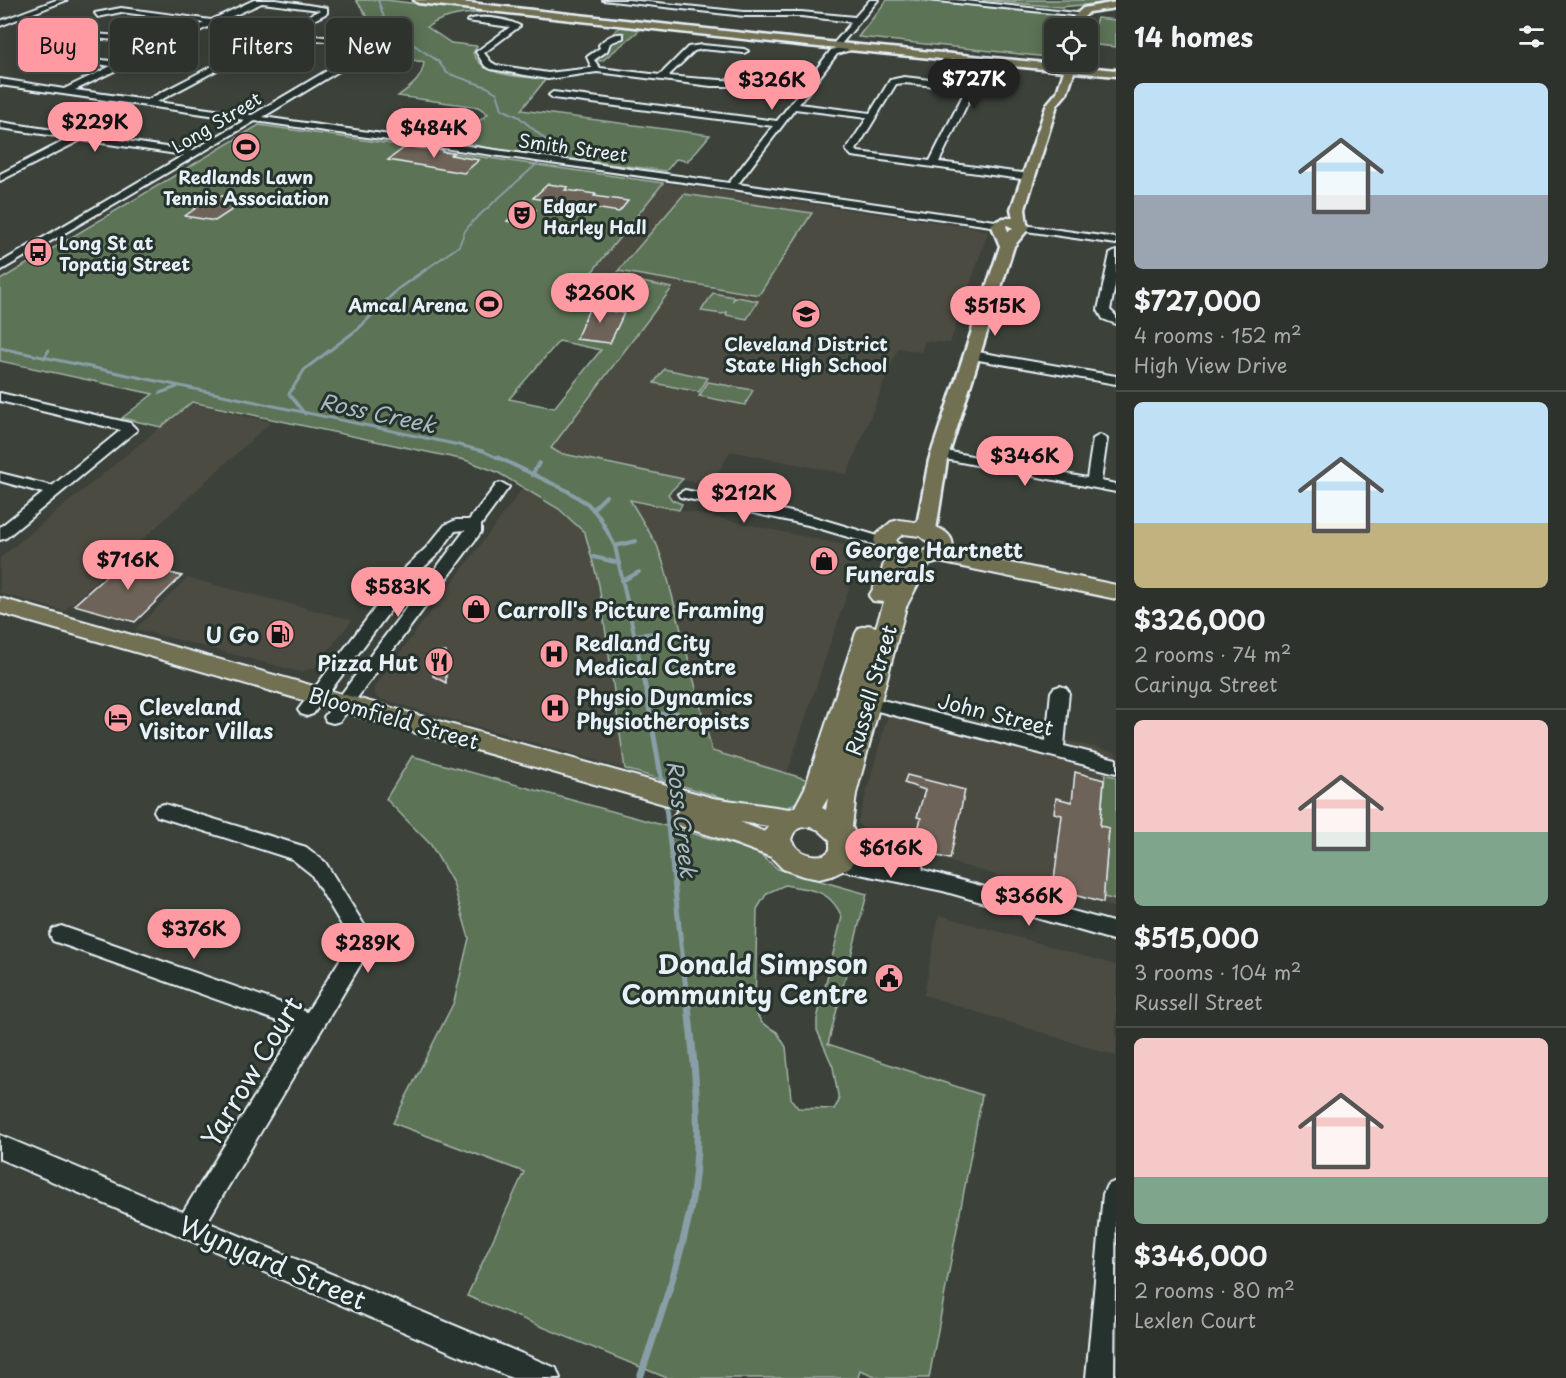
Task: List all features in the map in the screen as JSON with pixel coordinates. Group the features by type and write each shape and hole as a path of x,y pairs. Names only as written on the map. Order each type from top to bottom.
{"highway":[{"path":"913,543 976,552 1116,582"},
{"path":"913,543 1116,592"},
{"name":"Russell Street","path":"840,842 842,794 894,607 907,580 913,543"},
{"name":"Russell Street","path":"797,817 819,788 873,618 883,592 913,543"},
{"name":"Bloomfield Street","path":"0,605 325,707"},
{"name":"Bloomfield Street","path":"0,623 325,707 688,809 733,831 780,849"},
{"name":"Bloomfield Street","path":"688,809 713,808 797,817"},
{"path":"797,817 822,818 840,842 819,868 808,867 789,859 780,849 777,840 778,832 783,824 797,817"}],"main road":[{"path":"418,0 843,46 1044,65"},
{"path":"1079,18 1080,14 1086,10 1116,5"},
{"path":"800,41 843,46"},
{"path":"914,53 948,58 1044,65"},
{"path":"1053,104 1052,92 1057,72"},
{"path":"1001,225 1018,208 1053,104 1062,93 1068,72"},
{"path":"1098,72 1116,75"},
{"path":"1001,225 1021,228 1018,208"},
{"path":"1001,225 1007,246"},
{"name":"Russell Street","path":"913,543 1007,246 1021,228"}],"street":[{"path":"0,24 63,0"},
{"path":"221,18 259,0 324,10 310,18"},
{"path":"607,0 744,14 858,20"},
{"path":"694,9 705,0"},
{"path":"731,187 806,88 843,46 858,20 874,0"},
{"path":"933,0 1080,14"},
{"path":"777,14 775,11 780,6"},
{"path":"98,15 121,10 210,22"},
{"path":"471,21 490,21 516,26 480,52 487,59 488,64 494,67 548,76 597,70 711,83 752,82 806,88"},
{"path":"597,70 590,59 604,49 603,45 607,41 620,36"},
{"path":"662,77 691,49 702,47 744,51"},
{"path":"933,83 948,58"},
{"path":"66,91 110,71"},
{"path":"148,103 210,71"},
{"name":"Long Street","path":"0,268 332,72"},
{"path":"933,165 969,92 959,86 904,80 893,82 851,150 855,154 933,165 1029,177"},
{"name":"Smith Street","path":"0,82 1001,225"},
{"path":"553,95 779,124"},
{"path":"793,106 873,116"},
{"path":"0,125 195,154"},
{"path":"0,178 79,137"},
{"path":"1021,228 1116,241"},
{"path":"1116,254 1104,310 1107,316 1116,320"},
{"path":"972,356 1116,380"},
{"path":"0,397 125,426 130,430 0,535"},
{"path":"1093,484 1100,439"},
{"path":"939,457 1116,488"},
{"path":"0,477 55,491"},
{"path":"325,707 440,575 473,532 473,525 502,487"},
{"path":"685,494 913,543"},
{"path":"325,707 413,568 432,551 450,528 456,525 473,525"},
{"path":"413,568 440,575"},
{"path":"1054,751 1060,692"},
{"name":"John Street","path":"866,702 1116,766"},
{"name":"Yarrow Court","path":"164,811 299,853 318,868 355,928 354,956 189,1227"},
{"path":"840,842 880,868 952,885 1116,932"},
{"path":"61,935 313,1024"},
{"name":"Wynyard Street","path":"0,1147 546,1378"},
{"path":"1100,1378 1116,1194"}],"shaded area":[{"name":"Cleveland District State High School","path":"663,183 976,228 988,232 950,343 925,341 921,352 898,348 847,474 730,451 711,486 559,453 551,448 671,288 591,272"},
{"path":"190,403 271,422 64,611 0,593 0,558"},
{"path":"523,488 559,509 585,533 599,585 625,769 377,698 373,689"},
{"path":"630,499 862,549 787,773 712,751 665,568"},
{"path":"187,578 352,620 315,667 301,672 136,629"},
{"path":"892,700 1116,752 1116,908 957,864 867,834 858,823"},
{"path":"939,915 1116,965 1116,1056 924,995"}],"green space":[{"path":"356,0 386,0 486,12 448,17 427,27 451,43 477,46 473,53 478,61 495,71 515,76 546,79 521,110 710,135 688,161 676,159 666,171 488,148 454,140 488,114 478,107 398,96 411,86 423,68 424,62 412,60 412,18 368,18"},
{"path":"887,0 914,0 1064,15 1063,18 1044,18 1044,57 858,37"},
{"path":"982,0 1116,0 1116,2 1060,7"},
{"path":"1098,18 1116,20 1116,47 1098,45"},
{"path":"621,26 641,29 602,61 595,60 609,49 607,45 622,35 613,33"},
{"path":"259,125 663,183 592,272 672,288 551,448 559,453 683,479 668,494 672,500 682,504 679,510 630,500 657,545 665,568 712,751 809,780 803,798 787,808 764,810 625,769 599,585 585,533 559,509 497,472 465,460 192,402 161,427 122,418 153,394 0,361 0,280","holes":["559,341 601,350 554,408 509,399"]},
{"path":"684,194 812,213 759,295 618,271"},
{"path":"713,293 734,297 733,300 737,297 758,301 747,319 726,315 727,312 722,314 701,311"},
{"path":"664,369 708,378 699,392 654,383"},
{"path":"708,382 753,390 745,405 699,396"},
{"path":"412,756 756,851 778,869 867,894 828,1044 982,1095 929,1378 880,1378 860,1370 858,1378 667,1378 467,1296 524,1172 393,1123 454,1002 469,938 453,883 431,845 386,799","holes":["785,885 819,892 832,901 842,917 817,1019 817,1030 833,1067 839,1101 834,1109 798,1108 791,1099 786,1047 777,1032 762,1023 755,1011 757,909 767,893"]},
{"path":"1105,774 1116,777 1116,900 1103,897 1109,829 1100,826"}],"building":[{"path":"404,148 443,150 442,152 454,153 451,155 479,160 464,173 388,160"},
{"path":"548,184 568,187 565,190 628,201 619,212 533,198"},
{"path":"214,195 247,200 215,221 185,216"},
{"name":"Edgar Harley Hall","path":"522,207 536,210 521,224 507,221"},
{"path":"593,300 606,301 601,310 624,313 610,343 576,339"},
{"path":"123,561 182,576 135,622 74,605"},
{"name":"Pizza Hut","path":"446,652 446,683 433,676 433,653"},
{"path":"1075,772 1104,780 1100,826 1109,828 1103,903 1053,889 1062,815 1054,813 1056,798 1072,802"},
{"path":"907,775 965,790 950,859 913,850 921,818 917,817 925,790 904,783"}],"waterway":[{"name":"Ross Creek","path":"378,0 388,29 384,34 411,40 414,45 438,61 447,73 487,87 497,93 502,109 519,117 553,146 545,156"},
{"name":"Ross Creek","path":"425,270 459,246 465,231 473,221 539,162"},
{"name":"Ross Creek","path":"304,412 289,394 305,369 358,329 398,289 428,268"},
{"path":"0,348 44,357"},
{"path":"44,357 49,350"},
{"path":"44,357 304,412"},
{"path":"160,393 177,387"},
{"name":"Ross Creek","path":"304,412 459,445 483,451 500,459"},
{"name":"Ross Creek","path":"497,457 533,474"},
{"path":"533,474 539,463"},
{"name":"Ross Creek","path":"533,474 566,490 588,504 600,518 615,546"},
{"path":"593,509 606,496"},
{"path":"615,546 636,541"},
{"name":"Ross Creek","path":"615,546 619,563"},
{"path":"594,557 619,563"},
{"name":"Ross Creek","path":"619,563 623,581"},
{"path":"623,581 639,572"},
{"name":"Ross Creek","path":"623,581 634,635"},
{"path":"634,635 656,633"},
{"name":"Ross Creek","path":"634,635 648,698"},
{"path":"617,675 642,676"},
{"name":"Ross Creek","path":"647,696 663,788"},
{"path":"648,699 677,698"},
{"path":"651,715 677,713"},
{"name":"Ross Creek","path":"665,799 687,999"},
{"name":"Ross Creek","path":"640,1378 680,1253 694,1185 697,1158 697,1104 687,997"}],"place":[{"name":"Redlands Lawn Tennis Association","path":"246,147"},
{"name":"Edgar Harley Hall","path":"522,215"},
{"name":"Long St at Topatig Street","path":"38,252"},
{"name":"Amcal Arena","path":"489,304"},
{"name":"Cleveland District State High School","path":"806,314"},
{"name":"George Hartnett Funerals","path":"824,561"},
{"name":"Carroll's Picture Framing","path":"476,609"},
{"name":"U Go","path":"280,634"},
{"name":"Redland City Medical Centre","path":"554,654"},
{"name":"Pizza Hut","path":"439,662"},
{"name":"Physio Dynamics Physiotheropists","path":"555,708"},
{"name":"Cleveland Visitor Villas","path":"118,718"},
{"name":"Donald Simpson Community Centre","path":"889,978"}]}
